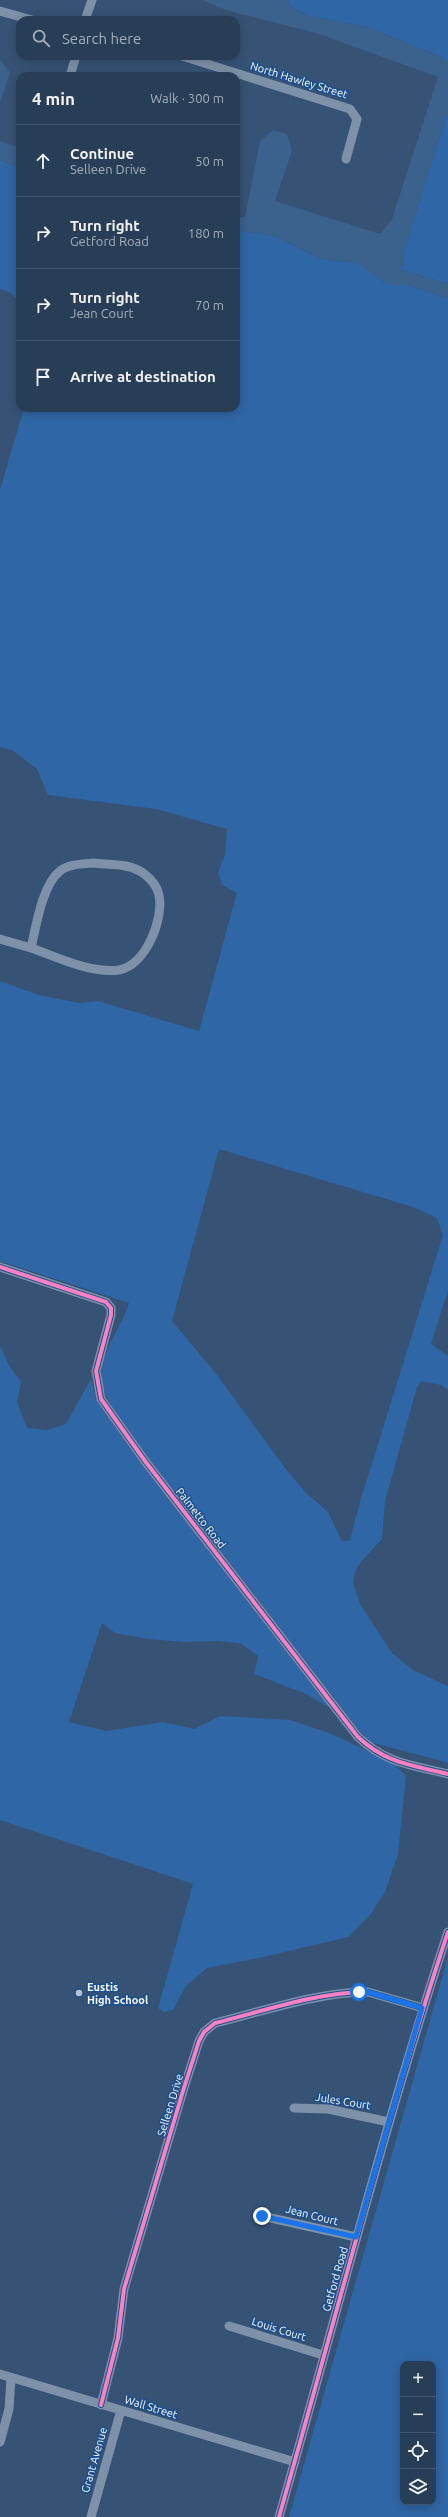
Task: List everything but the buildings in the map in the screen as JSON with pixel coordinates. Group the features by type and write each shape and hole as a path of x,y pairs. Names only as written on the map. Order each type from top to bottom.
{"street":[{"path":"86,16 92,0"},
{"path":"0,10 19,16"},
{"path":"71,72 75,60"},
{"name":"North Hawley Street","path":"191,60 220,72"},
{"name":"North Hawley Street","path":"240,78 350,109 357,119 346,159"},
{"path":"0,939 99,970 116,970 130,966 144,954 153,931 159,902 156,886 143,873 127,866 93,864 65,868 51,882 31,948"},
{"name":"Palmetto Road","path":"0,1267 106,1302 110,1308 111,1315 98,1358 97,1385 101,1399 145,1461 358,1737 374,1751 390,1760 448,1774"},
{"name":"Getford Road","path":"280,2517 323,2355 389,2122 422,2008 448,1932"},
{"name":"Selleen Drive","path":"101,2405 118,2338 124,2289 183,2091 199,2041 204,2032 215,2024 306,2001 359,1992 368,1992 422,2008"},
{"name":"Jules Court","path":"294,2108 328,2109 389,2122"},
{"name":"Jean Court","path":"262,2216 356,2237"},
{"name":"Louis Court","path":"229,2326 323,2355"},
{"name":"Wall Street","path":"0,2374 295,2462"},
{"path":"0,2442 9,2410 11,2378"},
{"name":"Grant Avenue","path":"91,2517 121,2410"}],"shaded area":[{"path":"203,0 288,0 289,6 309,16 367,27 441,57 448,62 448,110 404,251 402,270 448,284 448,298 407,285 388,285 358,263 321,259 274,236 240,231 240,217 245,217 260,141 273,130 287,134 292,151 275,201 380,234 392,219 438,77 319,34 226,10"},
{"path":"288,0 448,0 448,62 441,57 367,27 309,16 289,6"},
{"path":"0,60 10,72 0,103"},
{"path":"448,110 448,284 402,270 404,251"},
{"path":"0,141 16,147 16,166 0,160"},
{"path":"0,160 16,166 16,299 11,293 0,289"},
{"path":"240,231 274,236 321,259 358,263 388,285 407,285 448,298 448,1290 431,1344 448,1356 448,1390 441,1385 421,1381 417,1387 385,1501 382,1539 360,1563 355,1572 353,1583 360,1604 392,1653 413,1670 448,1686 448,1763 370,1742 362,1734 121,1421 105,1394 101,1373 106,1353 129,1303 0,1261 0,981 39,995 79,1003 98,1001 199,1031 237,893 222,885 218,872 225,855 227,829 156,809 48,795 37,769 12,750 0,747 0,490 23,412 240,412","holes":["219,1149 413,1207 437,1218 443,1235 360,1502 350,1540 342,1541 328,1512 305,1492 285,1468 217,1375 172,1321"]},
{"path":"0,1346 10,1367 21,1382 17,1402 27,1428 47,1430 66,1424 91,1379 97,1401 141,1463 330,1708 306,1694 254,1674 258,1656 240,1643 218,1641 185,1642 148,1639 115,1633 102,1623 69,1722 106,1731 163,1722 194,1729 220,1716 290,1720 329,1733 366,1750 395,1765 406,1776 398,1854 385,1892 370,1915 348,1937 259,1958 207,1968 186,1986 173,2010 163,2012 158,2008 193,1884 0,1820"},
{"path":"448,1957 448,2517 289,2517"}],"cycle path":[{"path":"0,1267 106,1302 111,1308 111,1315 96,1371 101,1399 145,1461 358,1737 379,1753 390,1758 448,1774"},
{"path":"279,2517 402,2077 448,1932"},
{"path":"101,2405 118,2338 124,2289 183,2091 199,2041 204,2032 215,2023 311,1998 331,1995 368,1992 423,2008"}],"place":[{"name":"Eustis High School","path":"79,1993"}],"route":[{"path":"262,2216 290,2221 356,2237 422,2008 368,1992 359,1992"}]}
